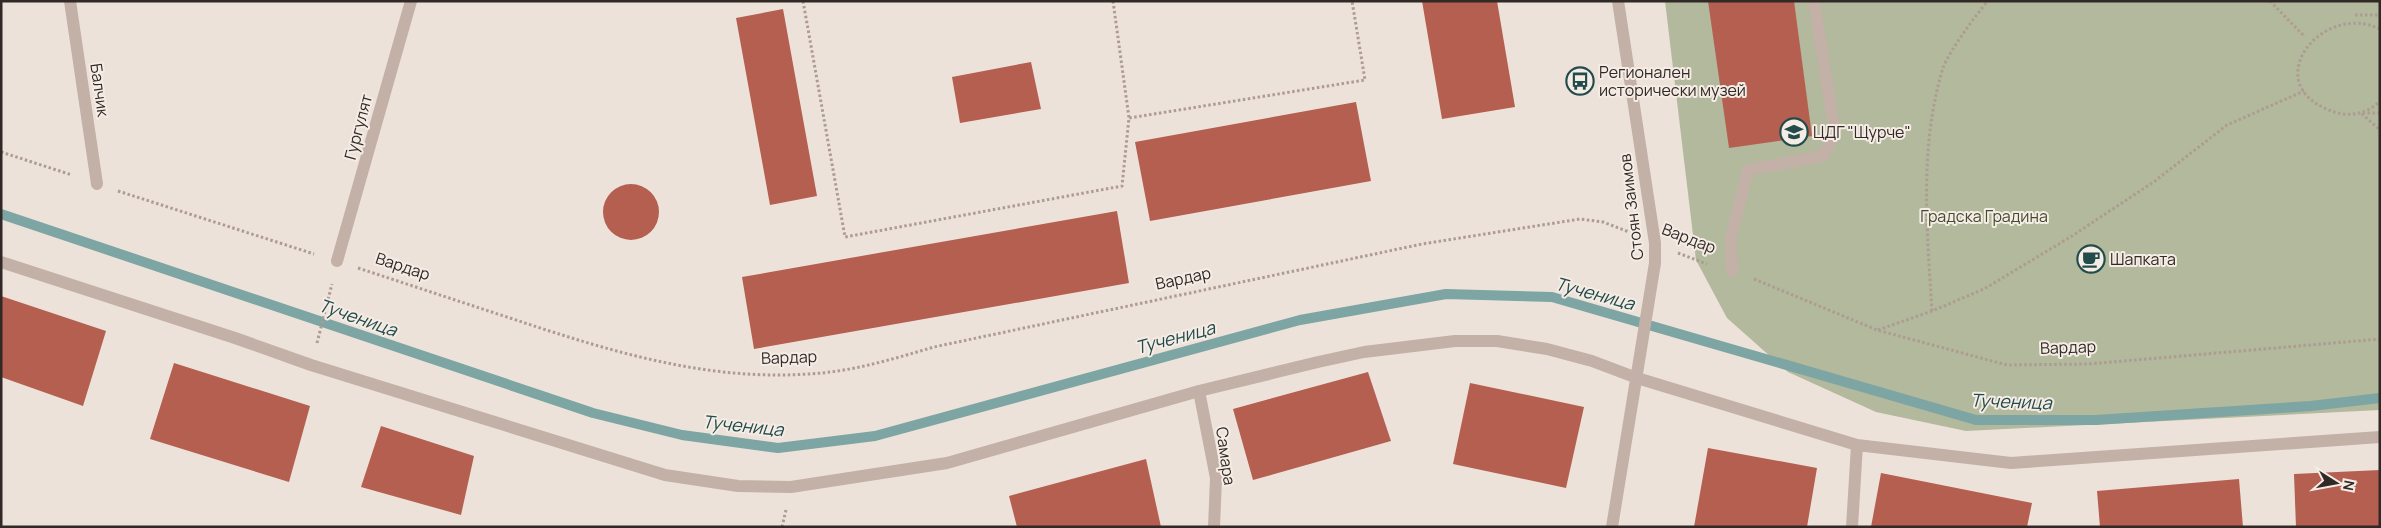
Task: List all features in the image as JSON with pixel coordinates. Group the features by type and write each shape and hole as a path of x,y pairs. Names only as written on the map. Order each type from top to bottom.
{"street":[{"name":"Балчик","path":"70,1 97,184"},
{"name":"Гургулят","path":"337,261 411,1"},
{"name":"Стоян Заимов","path":"1612,527 1655,263 1655,243 1618,1"},
{"path":"1732,271 1731,237 1748,170 1823,156 1835,134 1814,1"},
{"path":"1,262 226,335 320,368 666,475 738,486 791,487 947,463 1199,391 1364,352 1455,341 1497,341 1547,349 1592,361 1637,378 1857,445 2011,463 2380,437"},
{"name":"Самара","path":"1199,391 1216,478 1214,527"},
{"path":"1852,527 1857,445"}],"path":[{"path":"803,1 845,237 1122,186 1129,118 1113,1"},
{"path":"1129,118 1365,80 1352,1"},
{"path":"1932,311 1927,220 1928,130 1944,66 1988,1"},
{"path":"2270,1 2306,36"},
{"path":"2380,15 2352,15 2372,22 2380,29"},
{"path":"2312,30 2306,36 2298,54 2297,71 2304,91 2322,108 2345,115 2360,112 2380,113"},
{"path":"1877,330 1932,311 1984,289 2072,236 2154,181 2227,125 2304,91"},
{"path":"2360,112 2380,101"},
{"path":"2360,112 2380,130"},
{"name":"Вардар","path":"1,152 568,338 683,367 725,373 809,374 846,369 944,345 1422,244 1580,219 1603,222 1694,260 1732,271 1806,299 1877,330 2007,365 2089,364 2380,339"},
{"path":"318,336 333,281"}],"green space":[{"name":"Градска Градина","path":"1665,1 2380,1 2380,410 1966,431 1876,412 1788,372 1727,318 1696,260"}],"building":[{"path":"1422,1 1497,1 1515,107 1442,119"},
{"path":"1708,1 1794,1 1812,136 1729,148"},
{"path":"783,9 817,196 770,205 736,18"},
{"path":"1031,62 1041,109 960,123 952,77"},
{"path":"1356,102 1371,181 1150,221 1135,142"},
{"path":"625,184 637,184 647,188 655,196 659,212 655,228 647,236 637,240 625,240 615,236 607,228 603,218 603,206 607,196 615,188"},
{"path":"1117,211 1129,283 754,349 742,277"},
{"path":"1,296 106,331 83,406 1,377"},
{"path":"174,363 310,406 289,482 150,439"},
{"path":"1368,372 1391,441 1253,480 1233,409"},
{"path":"1470,383 1584,407 1566,488 1453,464"},
{"path":"381,426 474,456 461,515 361,487"},
{"path":"1708,448 1817,468 1807,527 1694,527"},
{"path":"1146,459 1161,527 1017,527 1009,496"},
{"path":"2380,470 2380,527 2296,527 2294,474"},
{"path":"1881,473 2032,503 2027,527 1871,527"},
{"path":"2239,479 2243,527 2100,527 2097,491"}],"waterway":[{"name":"Тученица","path":"1,214 593,413 682,435 778,448 875,436 1300,320 1446,294 1552,297 1976,420 2096,420 2311,406 2380,398"}],"place":[{"name":"Регионален исторически музей","path":"1580,81"},
{"name":"ЦДГ \"Щурче\"","path":"1794,132"},
{"name":"Шапката","path":"2091,259"}]}
